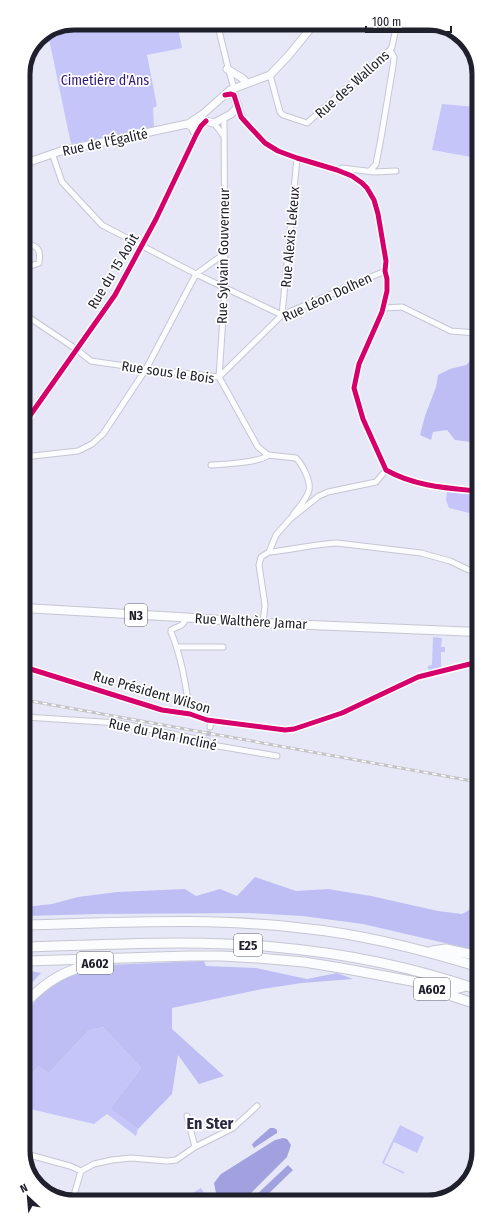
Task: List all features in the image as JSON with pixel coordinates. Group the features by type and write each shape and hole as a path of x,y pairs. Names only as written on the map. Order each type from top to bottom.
{"highway":[{"name":"E25","path":"30,925 191,922 264,924 340,933 380,940 426,951 472,965"},
{"name":"E25","path":"30,947 196,943 273,946 359,958 426,974 472,988"},
{"path":"426,951 446,950 472,955"},
{"name":"A602","path":"30,999 49,982 70,970 103,961 145,957 213,956 304,962 384,976 472,1003"},
{"path":"30,961 145,957"},
{"path":"384,976 455,989 467,986"}],"main road":[{"name":"Rue Walthère Jamar","path":"30,608 262,623 472,632"}],"street":[{"path":"219,30 227,69 234,88 238,107 241,116 250,127 266,143 278,151 352,176 367,188 374,200 378,214 386,261 384,271 387,279 387,291 384,308 359,364 354,388 363,419 386,470 392,474 420,484 472,490"},
{"path":"270,75 309,30"},
{"name":"Rue des Wallons","path":"270,75 280,112 283,115 308,123 390,50 396,30"},
{"path":"370,171 376,164 394,66 394,57 390,50"},
{"path":"227,69 242,78 247,83"},
{"name":"Rue de l'Égalité","path":"30,161 52,153 187,124 204,118 225,95 234,88 270,75"},
{"path":"225,95 231,94 236,98"},
{"path":"214,123 231,114 238,107"},
{"path":"231,114 241,116"},
{"name":"Rue Sylvain Gouverneur","path":"219,377 225,288 224,117"},
{"path":"204,118 214,123 224,136"},
{"name":"Rue du 15 Août","path":"30,415 115,295 156,219 204,118"},
{"path":"187,124 192,127 196,135"},
{"path":"52,153 62,182 102,225 196,274 282,315"},
{"name":"Rue Alexis Lekeux","path":"282,315 297,158"},
{"path":"337,170 342,168 370,171 396,171"},
{"path":"30,244 37,247 40,253 39,262 30,266"},
{"path":"30,457 72,452 83,449 103,434 146,369 196,274 224,254"},
{"name":"Rue Léon Dolhen","path":"219,377 282,315 384,271"},
{"path":"384,308 402,307 451,332 472,333"},
{"name":"Rue sous le Bois","path":"30,318 91,361 219,377 258,447 262,452 269,455"},
{"path":"211,465 253,461 266,458 269,455 296,458 301,464 307,477 310,489 290,519 276,535 269,552"},
{"path":"290,519 318,496 328,492 376,482 386,470"},
{"path":"262,623 265,605 259,565 261,557 269,552 284,551 323,543 337,543 421,553 450,561 472,570"},
{"path":"186,617 182,626 178,626 171,630 171,632 177,647 190,714"},
{"path":"177,647 222,647"},
{"name":"Rue Président Wilson","path":"30,669 162,710 190,714 211,721 289,730 351,709 418,678 472,664"},
{"name":"Rue du Plan Incliné","path":"30,717 118,723 208,738 212,745 277,756"},
{"path":"210,727 211,721"},
{"path":"74,1195 81,1171 94,1164 131,1158 167,1161 176,1160 195,1147 233,1128 257,1106"},
{"path":"187,1116 195,1147"},
{"path":"31,1155 70,1166 81,1171"}],"green space":[{"name":"Cimetière d'Ans","path":"74,30 178,30 182,48 147,55 157,106 153,108 154,127 71,144 49,38 57,33"},
{"path":"442,104 472,107 472,157 432,150"},
{"path":"447,492 472,495 472,514 449,508 446,500"},
{"path":"433,637 442,638 441,647 445,647 445,652 441,652 441,668 430,670 428,669 428,666 432,665"},
{"path":"103,1027 141,1068 110,1109 138,1129 136,1136 107,1114 94,1124 30,1109 30,1076 39,1066 48,1074 88,1031"},
{"path":"400,1125 424,1137 417,1153 394,1142 384,1163 404,1172 404,1174 382,1163"},
{"path":"201,1188 205,1195 189,1195"}],"shaded area":[{"path":"472,360 472,441 471,442 455,440 447,430 433,432 431,440 420,435 425,416 436,387 438,375 450,369 466,365"},
{"path":"255,877 296,891 328,889 371,896 438,911 462,914 472,908 472,949 363,924 302,916 249,913 30,916 30,906 52,904 78,897 117,892 185,889 196,896 220,889 237,896"},
{"path":"204,961 206,966 256,968 307,979 337,973 353,979 302,983 262,989 172,1008 172,1029 224,1076 199,1084 178,1055 172,1094 138,1129 110,1109 141,1068 103,1027 88,1031 48,1074 39,1066 30,1076 30,1007 44,991 73,974 107,965"},
{"path":"30,971 41,973 30,985"},
{"path":"270,1128 277,1130 277,1133 254,1148 252,1145 253,1143"},
{"path":"283,1138 287,1139 291,1145 287,1157 249,1195 218,1195 214,1183 221,1174 275,1140"},
{"path":"288,1165 293,1170 267,1195 256,1195"}],"tunnel":[{"path":"208,736 210,727"}],"railway":[{"path":"30,701 472,781"}],"cycle path":[{"path":"225,95 234,95 241,117 265,143 278,151 352,176 367,188 374,200 378,214 386,261 385,271 387,291 382,312 359,364 354,388 363,419 386,470 408,480 419,483 472,490"},
{"path":"30,415 115,295 156,219 196,135 206,121"},
{"path":"30,669 162,710 190,714 207,720 285,730 294,729 342,713 418,677 472,664"}],"district":[{"name":"En Ster","path":"210,1123"}]}
